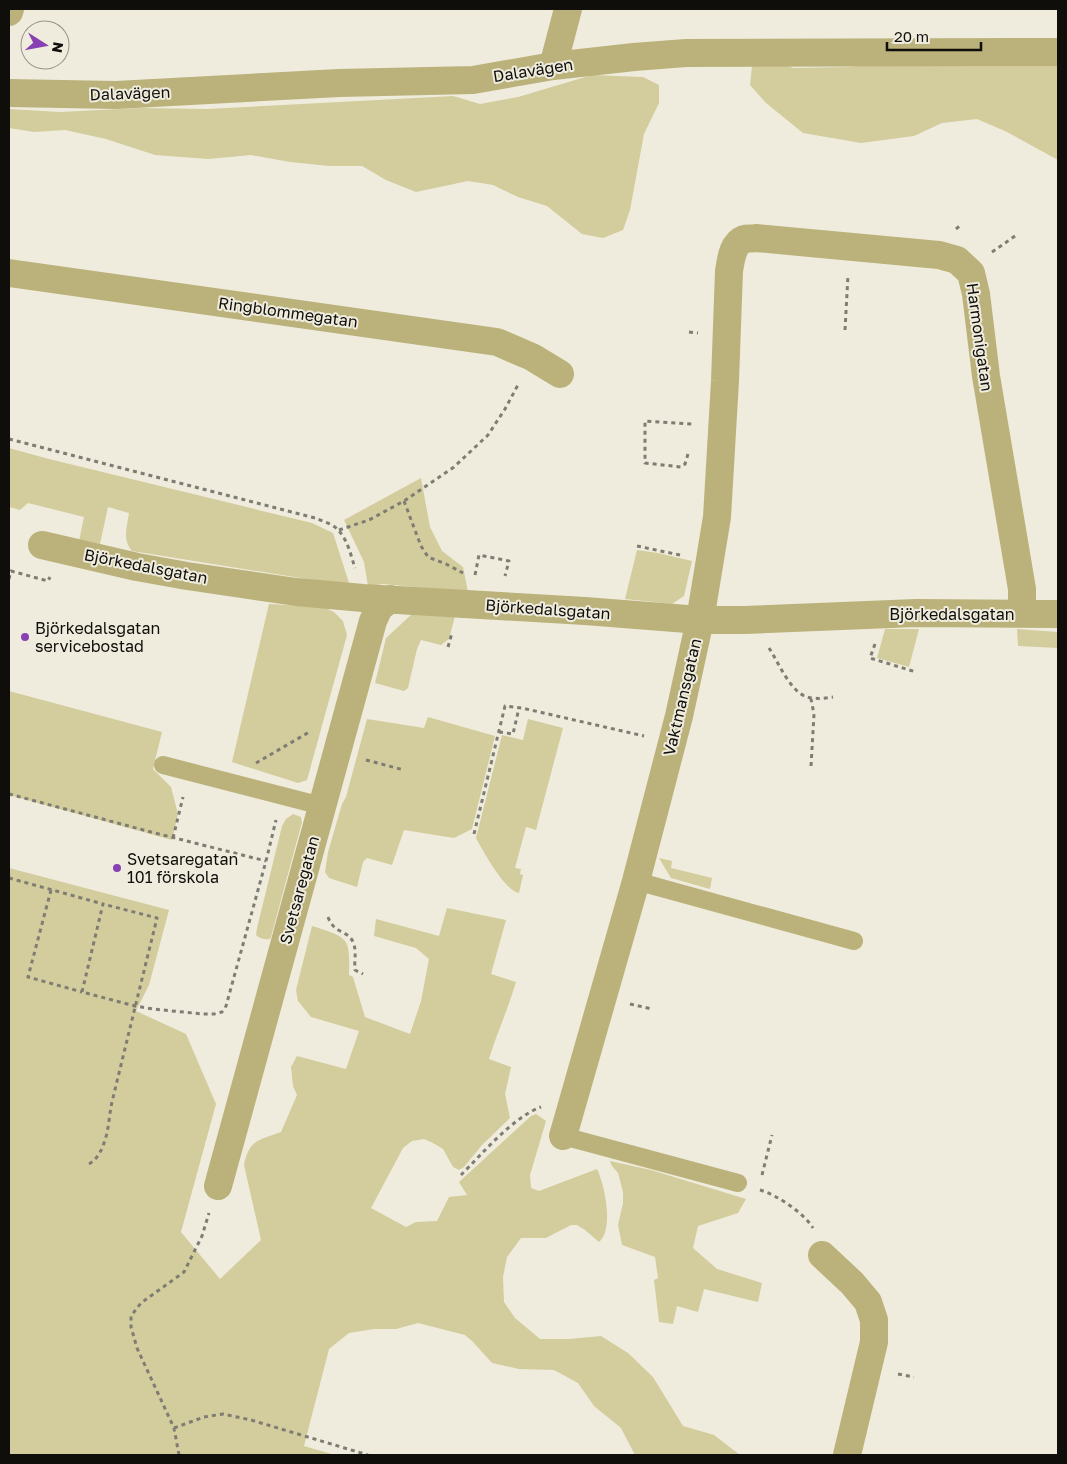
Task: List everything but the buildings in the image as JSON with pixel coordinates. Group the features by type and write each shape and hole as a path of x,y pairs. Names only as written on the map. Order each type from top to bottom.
{"street":[{"path":"552,66 568,9"},
{"name":"Dalavägen","path":"9,93 116,95 339,84 473,80 552,66 634,56 686,53 1058,52"},
{"name":"Harmonigatan","path":"735,247 744,239 756,238 939,255 957,260 971,274 976,294 986,376 1022,589 1022,613"},
{"name":"Vaktmansgatan","path":"564,1136 636,881 679,716 700,620 717,517 723,426 729,271 735,247"},
{"name":"Ringblommegatan","path":"9,272 497,342 532,357 560,374"},
{"name":"Björkedalsgatan","path":"42,545 187,576 296,592 363,598 700,620 883,614 1058,614"},
{"name":"Svetsaregatan","path":"218,1186 373,621 380,608 390,599"},
{"path":"822,1255 852,1283 868,1302 874,1320 874,1342 847,1455"}],"lane":[{"path":"164,765 322,806"},
{"path":"636,881 854,941"},
{"path":"564,1136 738,1183"}],"path":[{"path":"845,330 849,247"},
{"path":"339,530 369,520 404,501 454,467 488,435 505,409"},
{"path":"689,449 685,464 681,467 645,463 645,421 723,426"},
{"path":"691,432 692,424"},
{"path":"9,439 218,492 315,518 331,525 339,530 351,553 363,598"},
{"path":"404,501 421,546 428,557 463,573 464,582"},
{"path":"637,546 675,553 710,563"},
{"path":"883,614 870,658 916,672"},
{"path":"762,619 767,643 792,687 804,696 811,698 833,697"},
{"path":"811,698 814,714 811,766"},
{"path":"474,834 505,706 606,726 672,743"},
{"path":"499,732 512,734 519,708"},
{"path":"229,782 268,755 348,709"},
{"path":"336,752 404,770"},
{"path":"9,794 266,861"},
{"path":"51,890 28,977 135,1006 203,1014 222,1012 226,1006 282,795"},
{"path":"173,838 178,819"},
{"path":"9,878 157,918 112,1102 104,1143 96,1159 88,1164"},
{"path":"82,992 103,904"},
{"path":"328,917 333,927 352,940 355,950 355,970 363,974"},
{"path":"461,1176 514,1124 533,1110 552,1102 573,1104"},
{"path":"758,1189 772,1135"},
{"path":"738,1183 766,1191 784,1202 812,1226 819,1238 822,1255"},
{"path":"179,1455 174,1428 137,1348 131,1327 131,1316 141,1303 184,1272 202,1236 218,1186"},
{"path":"174,1428 204,1417 223,1414 251,1420 368,1455"}],"shaded area":[{"path":"776,61 793,68 848,67 919,61 1058,62 1058,160 1007,132 977,119 942,123 914,136 861,143 803,133 766,103 750,85 752,66"},
{"path":"592,75 643,77 659,85 659,103 644,134 630,210 623,230 603,238 582,234 547,206 518,197 493,185 468,181 416,192 386,180 362,166 329,166 251,155 208,159 155,155 106,139 65,130 34,132 9,128 9,109 60,112 140,108 207,109 453,96 480,104 518,97"},
{"path":"9,448 312,523 333,533 350,586 132,551 126,537 129,513 108,507 100,544 79,541 84,517 28,503 20,510 9,507"},
{"path":"421,478 430,527 442,551 463,567 468,592 383,584 368,586 364,562 344,520"},
{"path":"637,550 692,561 684,596 672,604 625,599"},
{"path":"269,604 323,607 334,612 343,621 347,635 307,780 298,783 232,762"},
{"path":"413,613 455,616 449,639 441,645 421,640 417,649 408,688 404,691 375,683 386,638"},
{"path":"885,629 919,629 909,667 877,658"},
{"path":"1017,629 1058,632 1058,648 1018,646"},
{"path":"9,691 162,732 153,769 171,787 178,814 172,840 9,795"},
{"path":"428,717 495,736 472,829 454,838 404,830 392,865 367,858 363,862 357,887 329,878 325,872 328,852 342,804 346,797 367,719 424,728"},
{"path":"528,719 563,728 536,830 526,827 515,868 521,869 520,874 523,875 519,893 513,891 501,878 476,838 502,735 523,740"},
{"path":"293,814 301,817 302,822 271,937 270,939 263,939 256,935 257,928 282,826 286,819"},
{"path":"659,858 672,861 671,868 712,878 710,889 671,878"},
{"path":"9,868 169,910 149,985 136,1011 186,1034 216,1104 181,1232 220,1279 261,1240 244,1165 252,1145 261,1139 281,1132 297,1095 293,1086 291,1067 297,1056 346,1069 359,1031 311,1017 298,1001 296,990 312,926 334,933 345,941 349,953 349,975 353,977 365,1017 410,1034 421,1001 429,959 416,948 374,936 376,919 439,936 447,908 506,920 491,974 516,982 489,1059 511,1067 505,1094 510,1118 459,1170 453,1167 443,1149 424,1139 412,1141 403,1148 371,1208 406,1227 416,1222 437,1221 449,1197 467,1195 459,1182 531,1116 536,1114 546,1121 530,1175 531,1188 539,1191 597,1169 603,1185 607,1207 606,1228 604,1236 599,1242 577,1225 571,1225 546,1238 521,1238 507,1257 503,1277 504,1302 515,1318 540,1339 601,1336 628,1353 653,1377 683,1426 714,1435 740,1455 635,1455 621,1428 594,1406 578,1383 554,1370 519,1369 492,1363 465,1335 418,1323 396,1329 374,1329 349,1333 329,1349 304,1446 335,1455 9,1455"},
{"path":"610,1161 651,1170 746,1199 738,1213 698,1226 693,1248 717,1269 762,1283 758,1302 704,1289 698,1312 677,1306 673,1324 659,1322 654,1280 658,1278 655,1257 622,1245 618,1225 623,1203 623,1192 618,1173"}],"place":[{"name":"Björkedalsgatan servicebostad","path":"25,637"},
{"name":"Svetsaregatan 101 förskola","path":"117,868"}]}
